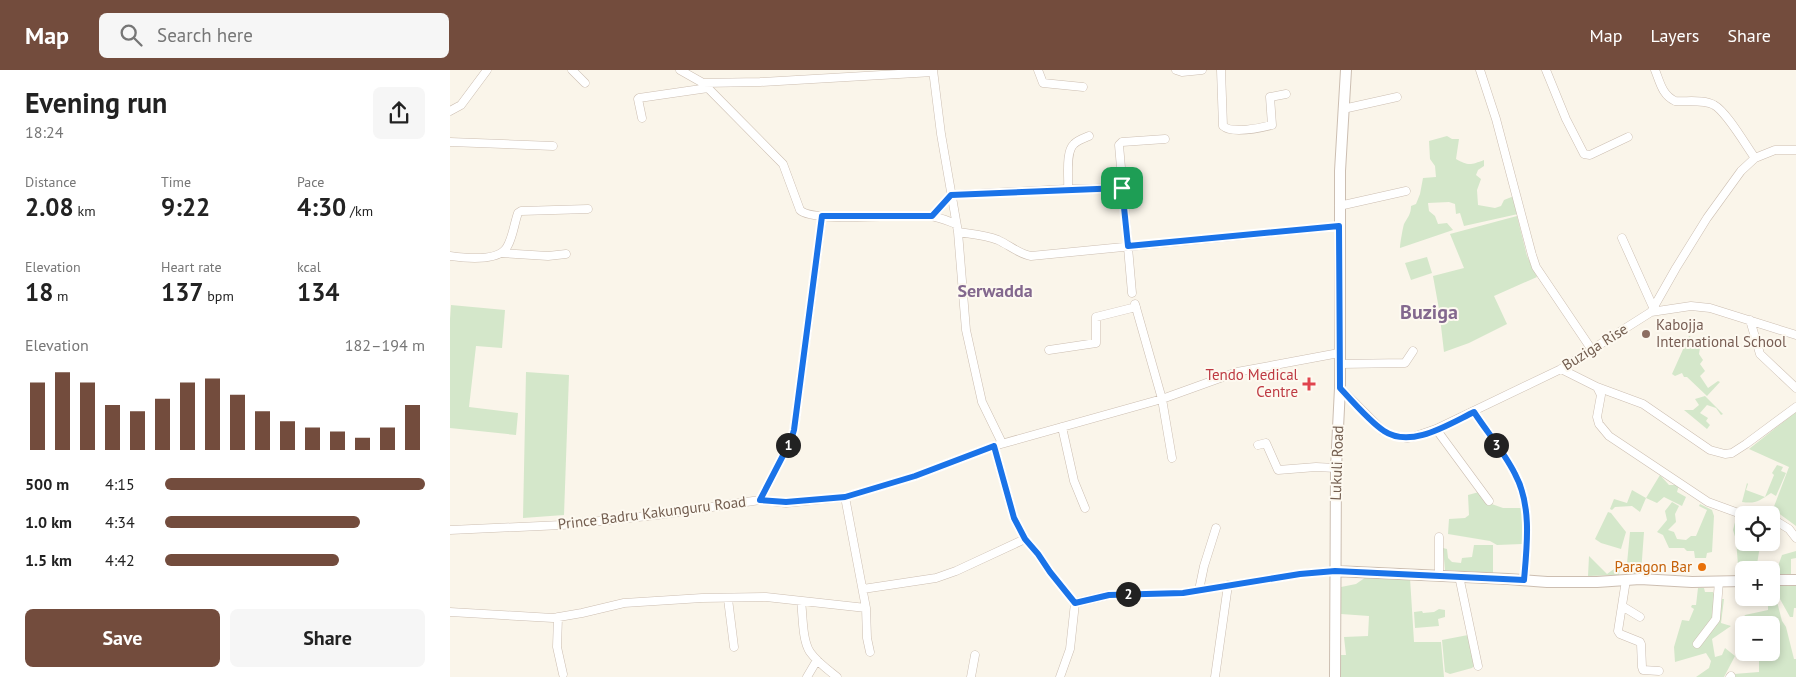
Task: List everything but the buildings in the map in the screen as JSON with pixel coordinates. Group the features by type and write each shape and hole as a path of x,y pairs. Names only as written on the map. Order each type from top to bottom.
{"street":[{"path":"450,111 461,105 487,70"},
{"path":"572,70 585,83"},
{"path":"680,70 706,86 783,164 802,213 822,216 932,216 956,224"},
{"path":"1038,70 1043,83 1083,87"},
{"path":"1176,70 1182,72 1202,70"},
{"path":"1221,70 1222,126 1227,130 1272,126 1270,97 1286,94"},
{"name":"Lukuli Road","path":"1335,677 1336,468 1340,388 1339,206 1346,70"},
{"path":"1480,70 1496,119 1536,267 1592,350"},
{"path":"1546,70 1566,119 1584,154 1590,155 1628,137"},
{"path":"1655,70 1662,88 1670,99 1715,105 1725,115 1755,158"},
{"path":"642,118 638,99 706,86 933,71 958,232 966,330 982,402 998,444 1014,518 1025,539 1075,603 1070,649 1061,677"},
{"path":"1343,109 1397,96"},
{"path":"1068,189 1068,160 1072,147 1089,136"},
{"path":"1132,293 1119,145 1121,143 1165,139"},
{"path":"450,142 553,146"},
{"name":"Buziga Rise","path":"1340,388 1383,431 1392,435 1413,437 1474,412 1561,369 1652,309 1708,218 1741,171 1755,158 1775,150 1796,150"},
{"path":"932,216 951,195 1122,188"},
{"path":"1339,206 1406,191"},
{"path":"502,253 507,246 518,213 521,211 588,208"},
{"path":"760,500 791,440 794,430 822,216"},
{"path":"958,232 996,239 1020,253 1031,256 1339,226"},
{"path":"1622,238 1652,309 1691,306 1710,308 1796,335"},
{"path":"450,256 474,259 502,253 548,256 566,254"},
{"path":"1048,350 1096,343 1096,317 1136,306 1162,399 1172,458"},
{"path":"1750,320 1760,354 1796,388"},
{"path":"1340,364 1404,363 1413,351"},
{"name":"Prince Badru Kakunguru Road","path":"450,530 562,525 657,515 760,500 786,502 845,497 915,476 998,444 1162,399 1237,372 1340,353"},
{"path":"1561,369 1597,387 1643,404 1710,450 1725,454 1732,453 1746,444 1796,407"},
{"path":"1597,387 1601,395 1597,417 1598,424 1609,436 1708,502 1735,512"},
{"path":"1474,412 1515,473 1524,496 1527,521 1524,580"},
{"path":"1062,427 1074,481 1085,508"},
{"path":"1436,429 1488,501"},
{"path":"1258,445 1266,443 1278,470 1316,467 1336,468"},
{"path":"845,497 866,608 867,638 870,652"},
{"path":"1780,524 1789,529 1796,538"},
{"path":"1199,590 1204,566 1216,528"},
{"path":"1439,537 1439,576"},
{"path":"862,589 936,578 956,571 1025,539"},
{"path":"1075,603 1109,595 1183,593 1300,574 1335,571 1547,582 1597,582 1640,579 1692,582 1735,581"},
{"path":"1458,576 1478,666"},
{"path":"1626,580 1618,631 1620,634 1640,642 1643,670 1659,671"},
{"path":"1780,580 1796,580"},
{"path":"1697,644 1716,619 1718,581"},
{"path":"1215,677 1228,585"},
{"path":"450,612 545,618 582,613 624,603 702,598 801,600 866,608"},
{"path":"728,599 734,647"},
{"path":"801,600 804,632 809,650 817,660 837,677"},
{"path":"1622,606 1640,617"},
{"path":"558,617 557,647 563,674"},
{"path":"971,677 975,655"},
{"path":"807,677 817,660"}],"green space":[{"path":"1447,136 1452,139 1459,139 1456,159 1470,164 1484,160 1484,166 1478,170 1476,175 1481,179 1477,190 1478,205 1495,208 1501,206 1504,200 1514,196 1518,214 1464,226 1460,213 1456,214 1455,204 1449,202 1428,203 1429,211 1435,216 1438,224 1447,223 1453,230 1400,248 1404,224 1410,213 1411,206 1416,204 1423,178 1436,177 1435,166 1430,159 1429,141"},
{"path":"1517,216 1527,256 1537,277 1494,296 1507,324 1469,343 1444,352 1433,276 1464,268 1450,234"},
{"path":"1427,257 1432,273 1411,280 1405,263"},
{"path":"451,305 505,310 502,348 476,346 469,407 518,413 516,435 450,428"},
{"path":"1689,336 1701,342 1699,354 1703,360 1700,364 1705,371 1700,376 1708,388 1718,381 1720,382 1707,396 1687,377 1684,377 1682,373 1675,376 1672,374"},
{"path":"526,372 569,375 564,515 523,518"},
{"path":"1705,396 1723,414 1721,415 1716,408 1707,405 1700,413 1708,418 1706,421 1710,425 1707,429 1684,410 1693,410 1699,405 1695,399"},
{"path":"1796,412 1796,526 1780,514 1780,506 1774,506 1789,467 1749,449"},
{"path":"1777,465 1783,467 1781,471 1786,473 1776,496 1771,493 1765,497 1774,475 1772,473"},
{"path":"1660,475 1669,485 1679,485 1677,492 1686,497 1682,506 1664,497 1657,503 1646,498"},
{"path":"1747,483 1746,490 1765,497 1751,503 1742,502"},
{"path":"1632,490 1646,498 1640,512 1632,506 1610,509 1614,499 1627,503"},
{"path":"1479,492 1486,502 1503,508 1523,508 1522,544 1497,545 1490,541 1448,534 1449,519 1465,518 1469,515 1468,495"},
{"path":"1672,502 1679,506 1675,514 1676,522 1668,530 1674,532 1677,539 1686,540 1691,536 1696,536 1707,510 1699,506 1700,504 1712,510 1714,516 1712,552 1707,553 1706,558 1695,558 1694,551 1687,551 1684,548 1669,548 1663,535 1657,532 1667,520 1665,511"},
{"path":"1608,512 1611,513 1626,532 1621,549 1601,543 1595,539"},
{"path":"1630,532 1644,532 1641,573 1626,574"},
{"path":"1474,545 1493,545 1493,573 1445,570 1443,548 1447,549 1448,558 1452,562 1461,563 1462,558 1472,557"},
{"path":"1737,551 1759,551 1758,561 1738,561"},
{"path":"1796,551 1796,558 1791,559 1791,577 1780,578 1780,561 1782,555"},
{"path":"1589,556 1607,574 1614,569 1620,568 1619,575 1588,576"},
{"path":"1366,577 1410,578 1414,642 1441,642 1444,677 1340,677 1341,655 1346,655 1344,637 1368,636 1369,616 1341,614 1341,587 1356,584"},
{"path":"1780,584 1796,585 1796,608 1794,608 1793,617 1790,617 1780,599"},
{"path":"1698,588 1704,588 1705,592 1713,592 1716,599 1724,599 1721,623 1731,626 1712,639 1715,657 1722,655 1725,648 1735,656 1724,677 1696,677 1709,668 1711,661 1706,653 1675,662 1674,647 1682,620 1689,621 1694,609 1691,607 1696,605"},
{"path":"1768,606 1778,606 1782,621 1786,627 1794,659 1796,659 1796,677 1734,677 1734,674 1759,672 1759,661 1780,661 1780,616 1744,616 1768,610"},
{"path":"1439,609 1445,610 1445,617 1438,619 1439,626 1415,628 1414,612 1434,612"},
{"path":"1468,635 1476,664 1472,668 1450,674 1445,672 1442,640"}],"place":[{"name":"Kabojja International School","path":"1646,334"},
{"name":"Tendo Medical Centre","path":"1309,384"},
{"name":"Paragon Bar","path":"1702,567"}],"district":[{"name":"Serwadda","path":"995,291"},
{"name":"Buziga","path":"1429,312"}],"route":[{"path":"1122,188 1128,246 1339,226 1340,388 1383,431 1400,437 1413,437 1474,412 1515,473 1524,496 1527,521 1524,580 1335,571 1300,574 1183,593 1109,595 1075,603 1025,539 1014,518 994,446 915,476 845,497 786,502 760,500 791,440 794,430 822,216 932,216 951,195 1122,188"}]}
